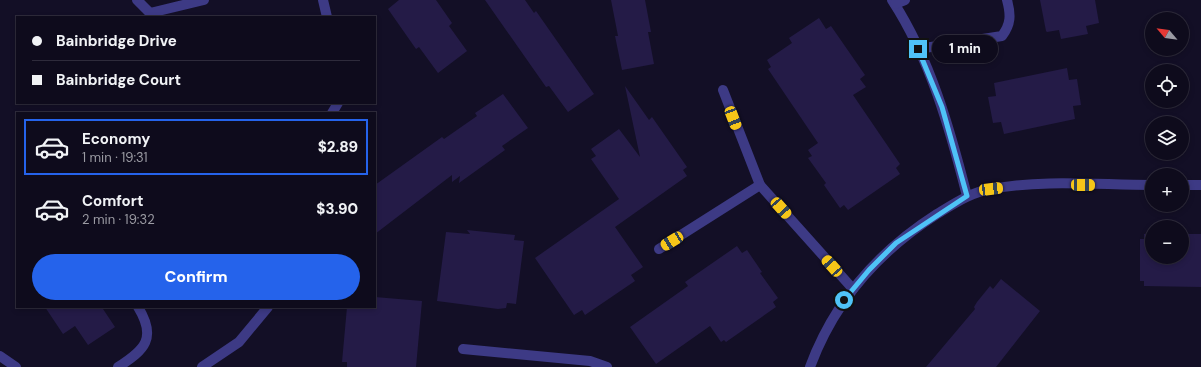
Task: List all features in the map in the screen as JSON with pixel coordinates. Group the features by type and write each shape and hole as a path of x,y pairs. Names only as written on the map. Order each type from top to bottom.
{"street":[{"path":"137,0 150,13 204,0"},
{"path":"323,0 328,16"},
{"path":"905,0 894,2 918,49 942,107 967,196"},
{"path":"918,49 1002,36 1008,28 1011,20 1007,0"},
{"path":"723,90 760,185 853,289"},
{"path":"810,367 819,342 844,300 869,270 896,243 967,196 991,189 1020,186 1055,184 1145,185"},
{"path":"1189,185 1201,184"},
{"path":"659,249 760,185"},
{"path":"118,367 143,348 148,335 146,320 139,308"},
{"path":"202,367 239,342 267,308"},
{"path":"463,349 590,361 607,367"},
{"path":"0,356 16,367"}],"building":[{"path":"399,0 436,0 452,23 449,26 467,51 438,73 419,47 416,49 388,9"},
{"path":"485,0 525,0 534,13 536,11 594,94 568,112 549,86 546,87"},
{"path":"611,0 645,0 651,32 648,32 654,64 622,70 615,36 618,36"},
{"path":"1040,0 1095,0 1099,23 1086,26 1088,34 1061,39 1059,30 1046,31"},
{"path":"819,18 826,29 831,26 865,75 860,79 866,87 853,95 900,164 896,168 900,174 848,210 844,205 840,208 824,185 826,183 808,158 812,156 808,150 818,143 768,69 771,67 767,60 792,43 789,38"},
{"path":"1067,68 1069,80 1077,79 1081,105 1073,106 1075,119 1004,134 1001,122 993,123 988,97 996,96 994,83"},
{"path":"625,86 649,120 652,117 687,167 683,170 687,176 615,227 643,267 631,275 635,281 585,315 582,310 574,315 535,258 619,199 591,159 596,156 591,149 619,129 640,157"},
{"path":"503,94 528,128 502,146 505,150 459,183 460,176 452,182 452,175 376,233 376,184 442,137 444,139 477,116 475,113"},
{"path":"467,230 515,235 514,240 524,241 516,304 507,303 506,308 498,309 437,301 446,232 470,234"},
{"path":"1145,234 1145,264 1189,264 1189,234 1201,234 1201,287 1144,286 1144,281 1140,281 1140,239 1144,239"},
{"path":"737,246 742,253 747,250 762,272 760,273 778,298 773,302 776,307 726,342 724,340 721,342 710,326 656,364 630,327 688,286 685,282"},
{"path":"1001,279 1040,311 996,367 926,367 975,309 974,307 977,302 990,286 993,289"},
{"path":"376,297 422,301 416,367 347,367 347,362 342,362 347,308 376,308"},
{"path":"46,308 104,308 103,309 115,327 88,345 75,326 63,334"}],"route":[{"path":"844,300 869,270 896,243 928,220 967,196 954,144 942,107 918,49"}]}
